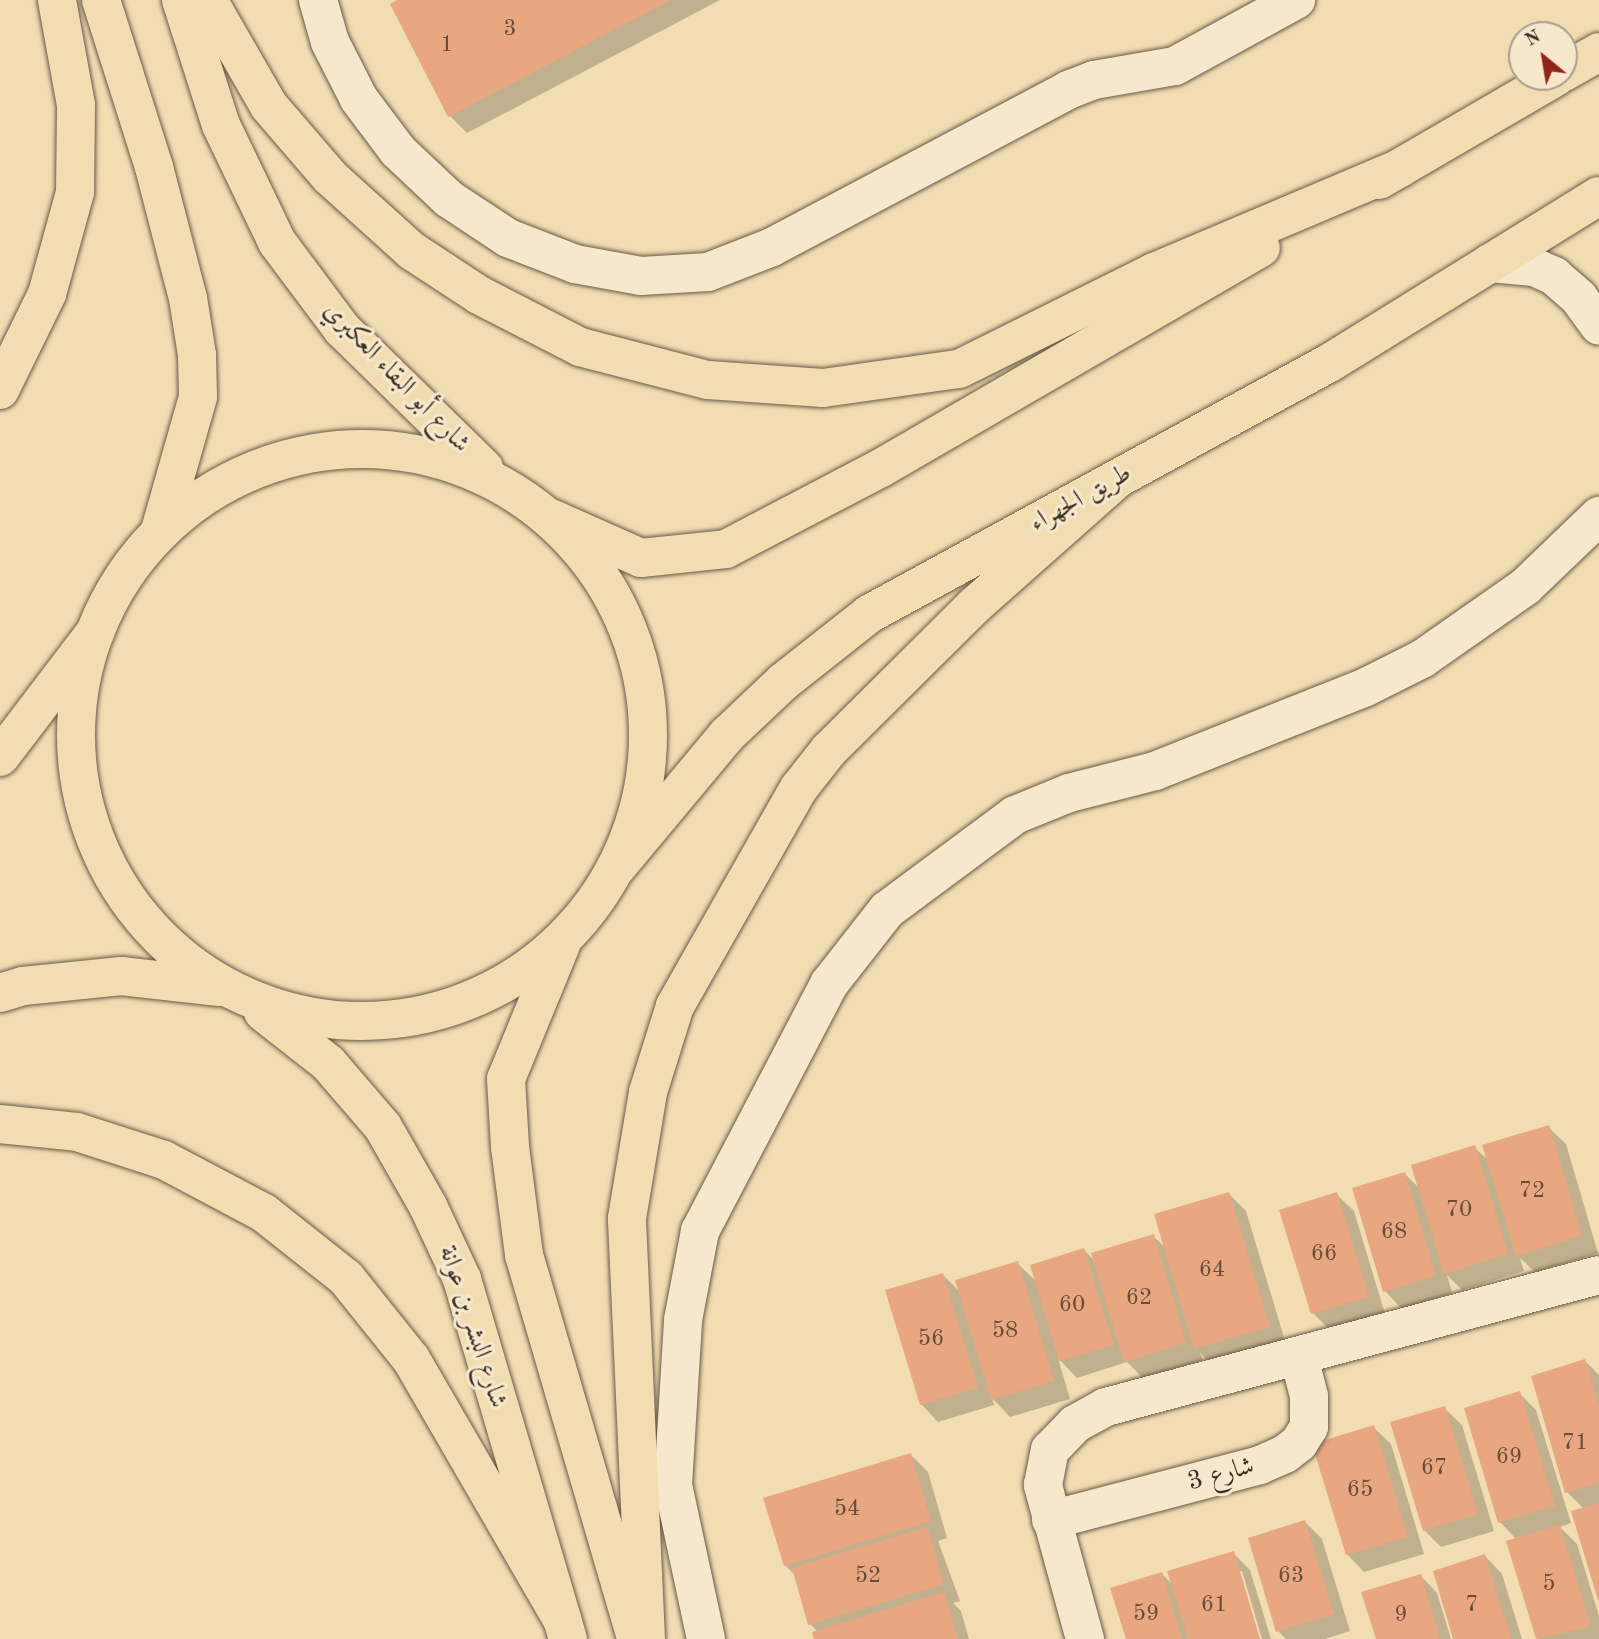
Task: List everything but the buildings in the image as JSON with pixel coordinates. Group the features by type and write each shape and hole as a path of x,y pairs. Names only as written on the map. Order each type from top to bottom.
{"main road":[{"path":"0,390 47,294 75,192 76,106 57,0"},
{"path":"101,0 154,167 188,299 197,355 198,397 159,534"},
{"name":"شارع أبو البقاء العكبري","path":"181,0 221,125 277,242 342,329 501,484"},
{"path":"208,0 269,106 330,177 412,251 479,295 580,347 708,380 823,388 959,369 1154,272 1400,168"},
{"path":"1578,64 1599,52"},
{"path":"0,757 96,631 123,579 159,534 200,500 246,474 296,457 349,449 401,451 453,463 501,484 551,518 641,558 726,549 881,468 1532,91"},
{"name":"طريق الجهراء","path":"617,867 727,735 783,682 858,622 1331,362 1599,196"},
{"path":"646,1639 627,1219 648,1092 675,1006 799,788 830,750 974,606 1116,480"},
{"path":"551,518 595,565 626,621 645,681 650,745 640,808 617,867 562,941 506,1079 510,1147 524,1255 636,1639"},
{"name":"شارع البشر بن عوانة","path":"96,631 83,674 76,753 85,809 99,852 121,892 149,928 328,1063 383,1127 428,1206 462,1279 565,1630"},
{"path":"0,993 23,986 121,976 232,992 310,1017 378,1022 445,1010 508,982 562,941"},
{"path":"0,1124 77,1132 164,1160 264,1213 346,1278 411,1359 565,1630"}],"street":[{"path":"318,0 330,42 359,99 398,150 449,200 508,238 575,264 641,276 708,272 772,247 1080,84 1175,66 1297,0"},
{"path":"1490,264 1523,265 1554,276 1579,298 1599,326"},
{"path":"706,1639 673,1485 683,1320 700,1231 829,984 887,910 1015,814 1069,793 1155,771 1366,687 1422,659 1525,587 1599,516"},
{"path":"1086,1639 1051,1520 1043,1467 1050,1450 1075,1423 1106,1407 1599,1275"},
{"name":"شارع 3","path":"1051,1520 1260,1465 1285,1454 1299,1443 1309,1427 1309,1396 1299,1357"}]}
